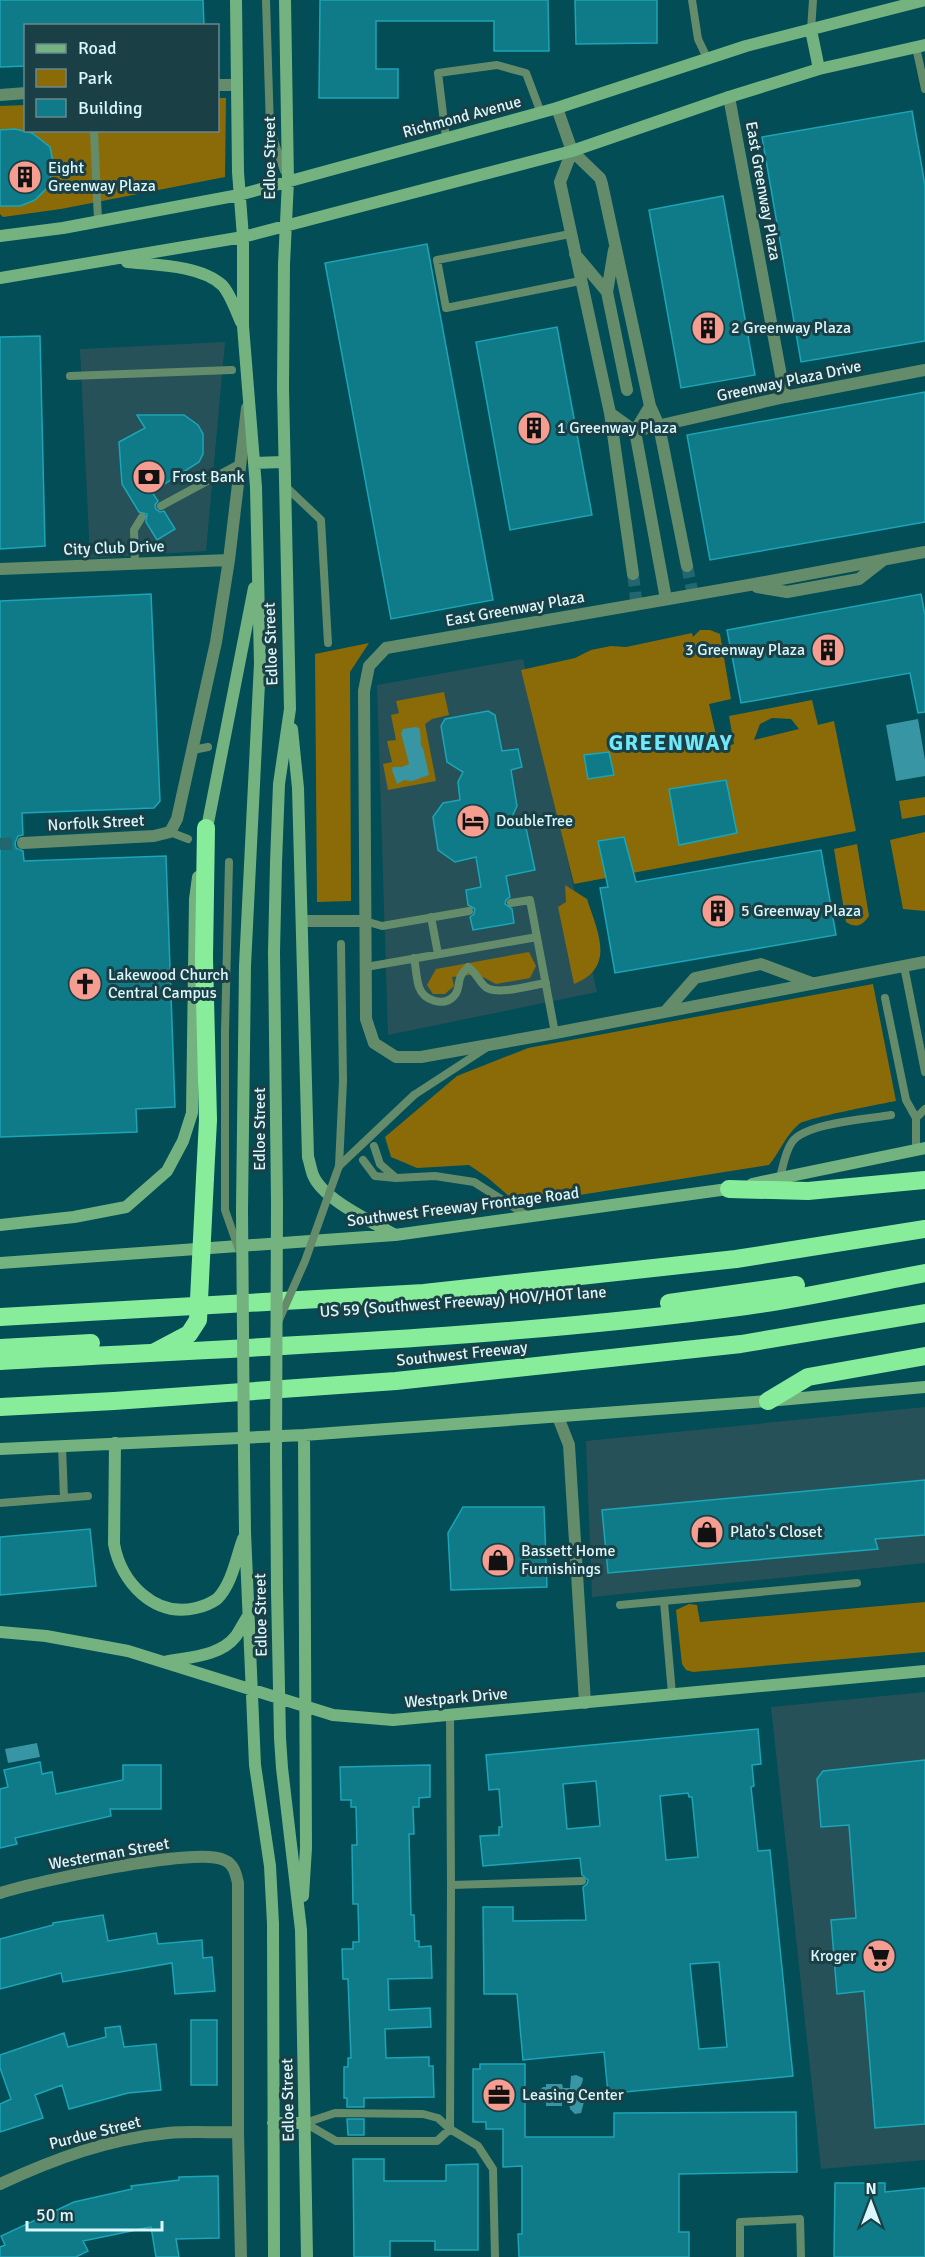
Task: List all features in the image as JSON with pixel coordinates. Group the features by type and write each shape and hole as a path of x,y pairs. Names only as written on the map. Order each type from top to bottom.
{"highway":[{"path":"155,1352 189,1334 198,1320 208,1120 204,958 206,828"},
{"path":"729,1189 808,1191 925,1180"},
{"path":"0,1317 424,1293 736,1259 925,1229"},
{"name":"US 59 (Southwest Freeway) HOV/HOT lane","path":"0,1348 412,1327 598,1313 925,1265"},
{"path":"0,1361 535,1329 748,1306 925,1273"},
{"name":"Southwest Freeway","path":"0,1407 408,1380 741,1344 925,1313"},
{"path":"768,1401 808,1377 925,1356"}],"main road":[{"name":"Edloe Street","path":"236,0 239,195 243,237 243,326 254,463 260,675 246,955 241,1255 245,1527 255,1765 270,1877 274,1981 274,2257"},
{"name":"Edloe Street","path":"285,0 288,181 285,226 283,462 290,709 279,784 274,952 278,1320 276,1528 282,1767 301,1930 307,2257"},
{"name":"Richmond Avenue","path":"0,236 239,195 557,108 746,46 925,0"},
{"path":"811,30 819,69"},
{"path":"0,278 243,237 572,151 819,69 920,46"},
{"path":"114,260 173,267 206,274 223,286 243,326"},
{"path":"254,463 283,462"},
{"path":"0,1225 74,1217 126,1207 166,1172 183,1141 192,1113 195,899 206,828 258,564"},
{"path":"290,709 298,788 308,1157 314,1177 322,1188 354,1213 395,1235"},
{"name":"Southwest Freeway Frontage Road","path":"0,1263 395,1235 729,1189 921,1149"},
{"path":"0,1449 304,1435 768,1401 925,1387"},
{"path":"301,1930 306,1848 304,1435"},
{"path":"115,1443 114,1544 116,1557 130,1582 154,1603 176,1610 187,1610 208,1605 216,1599 227,1584 245,1527"},
{"path":"163,1662 213,1652 224,1647 235,1638 249,1614"},
{"name":"Westpark Drive","path":"0,1632 46,1636 128,1651 333,1715 393,1720 925,1671"},
{"path":"273,2123 305,2123"}],"street":[{"path":"219,85 237,85"},
{"path":"0,95 24,93"},
{"name":"East Greenway Plaza","path":"729,97 785,398"},
{"path":"557,108 572,151 600,178 650,406 659,426 687,566"},
{"path":"572,151 560,182 610,413 633,574"},
{"path":"615,243 607,292 627,390"},
{"path":"573,250 607,292"},
{"name":"Greenway Plaza Drive","path":"635,430 925,370"},
{"name":"Edloe Street","path":"171,832 177,819 216,642 229,560 249,389"},
{"path":"650,406 635,430 666,599"},
{"path":"610,413 635,430"},
{"name":"East Greenway Plaza","path":"904,966 555,1033 421,1057 396,1057 374,1043 366,1019 364,691 369,666 386,648 750,585 787,592 859,579 882,560 925,552"},
{"name":"City Club Drive","path":"0,569 229,560"},
{"name":"Norfolk Street","path":"23,843 154,836 171,832"},
{"path":"302,921 365,921"},
{"path":"904,966 925,962"},
{"path":"665,1012 695,978 761,964 813,983"},
{"path":"558,1417 569,1445 570,1455 585,1703"},
{"name":"Westerman Street","path":"0,1893 72,1875 172,1859 201,1857 224,1860 234,1869 238,1883 238,2132"},
{"path":"238,2132 241,2257"},
{"name":"Purdue Street","path":"0,2184 47,2163 119,2141 169,2133 238,2132"}],"lane":[{"path":"266,0 270,128 288,181"},
{"path":"692,0 698,39 708,60"},
{"path":"811,30 813,0"},
{"path":"920,46 925,89"},
{"path":"446,138 438,73 497,65 526,73 541,112"},
{"path":"94,132 98,221"},
{"path":"570,234 437,260 446,308 580,281"},
{"path":"70,376 232,370"},
{"path":"161,506 240,464"},
{"path":"284,485 321,520 328,643"},
{"path":"135,563 134,530 142,517"},
{"path":"193,750 208,747"},
{"path":"171,832 188,839"},
{"path":"229,862 225,1032 225,1210 241,1255"},
{"path":"511,903 530,900 555,1033"},
{"path":"365,921 382,926 469,910"},
{"path":"431,917 438,954"},
{"path":"366,967 537,937"},
{"path":"278,1320 305,1261 339,1166 343,1081 341,944"},
{"path":"414,958 419,987 423,993 436,1001 445,1002 453,997 459,986 460,977 468,967 477,974 482,984 494,990 546,983"},
{"path":"904,966 925,1072"},
{"path":"885,998 906,1100 916,1118 921,1149"},
{"path":"339,1166 414,1095 492,1044"},
{"path":"916,1118 925,1109"},
{"path":"780,1178 787,1151 798,1135 810,1129 891,1115"},
{"path":"374,1146 380,1164 396,1178"},
{"path":"363,1160 375,1176 396,1178 435,1176 474,1182 529,1217"},
{"path":"62,1446 64,1498"},
{"path":"0,1503 88,1496"},
{"path":"620,1605 857,1583"},
{"path":"664,1602 672,1695"},
{"path":"305,2123 336,2141 437,2141 450,2129 450,1716"},
{"path":"451,1885 582,1881"},
{"path":"305,2123 335,2113 423,2114 438,2118 450,2129 478,2146 493,2169 495,2257"},
{"path":"740,2257 740,2222 800,2219 801,2257"}],"shaded area":[{"path":"225,342 206,551 90,558 80,349"},
{"path":"523,659 597,992 388,1035 377,685"},
{"path":"925,1407 925,1563 592,1597 586,1441"},
{"path":"925,1692 925,2160 821,2169 771,1707"}],"green space":[{"path":"219,98 226,98 225,177 61,209 3,217 0,214 0,206 20,206 35,200 47,188 54,167 50,147 44,142 14,130 0,130 0,106 24,105 24,132 219,132"},
{"path":"700,630 710,630 720,634 731,699 709,704 719,748 734,744 729,716 812,700 818,725 834,721 856,831 574,884 521,670 575,658 591,650 611,646 626,647 692,633 693,637","holes":["772,718 791,719 799,729 754,740 760,724"]},
{"path":"369,643 350,672 351,901 317,902 315,654"},
{"path":"444,692 449,715 432,719 425,724 436,781 388,790 383,764 392,762 387,741 396,740 391,715 399,713 396,701"},
{"path":"925,797 925,815 902,819 899,801"},
{"path":"925,832 925,911 903,909 890,840"},
{"path":"857,844 869,916 862,924 856,926 846,922 834,849"},
{"path":"565,885 587,899 599,936 599,959 595,968 587,977 574,984 558,907 566,902"},
{"path":"529,952 536,966 530,978 496,984 477,974 452,977 454,986 445,994 433,994 427,985 436,969"},
{"path":"873,984 896,1101 829,1115 799,1124 769,1165 523,1204 510,1197 469,1165 417,1168 391,1157 385,1137 457,1076 528,1048"},
{"path":"925,1602 925,1652 693,1672 686,1670 682,1664 676,1610 689,1604 697,1605 700,1622"}],"water":[{"path":"918,719 925,760 925,776 896,781 886,725"},
{"path":"416,727 420,729 421,746 429,775 412,781 404,780 397,784 393,767 409,764 401,733 403,729"},
{"path":"37,1743 40,1757 8,1763 5,1749"},
{"path":"576,2075 583,2078 578,2094 584,2102 581,2113 575,2114 570,2109 569,2102 562,2102 562,2106 546,2106 546,2103 542,2102 538,2092 546,2087 546,2084 562,2084 563,2088 570,2088 571,2076"}],"building":[{"path":"0,0 203,0 204,24 24,24 24,66 0,67"},
{"path":"320,0 548,0 549,51 494,51 494,21 376,21 376,69 398,69 398,98 319,98"},
{"path":"575,0 657,0 657,43 576,44"},
{"path":"912,111 925,185 925,341 801,362 762,137"},
{"name":"Eight Greenway Plaza","path":"15,129 32,133 50,147 54,167 47,188 35,200 20,206 0,206 0,130"},
{"name":"2 Greenway Plaza","path":"723,196 755,375 681,388 649,210"},
{"path":"427,244 493,600 391,619 325,263"},
{"name":"1 Greenway Plaza","path":"557,327 592,515 510,530 476,342"},
{"path":"40,336 45,546 0,549 0,337"},
{"path":"925,392 925,522 710,560 687,435"},
{"name":"Frost Bank","path":"137,415 184,415 198,425 203,434 203,454 199,462 152,492 158,501 155,505 156,509 160,512 164,511 175,529 157,540 146,522 147,514 139,512 122,484 119,442 145,428"},
{"path":"151,594 160,801 154,808 22,813 23,835 18,836 15,843 16,848 23,851 24,861 166,856 175,1107 136,1109 137,1132 0,1137 0,601"},
{"name":"3 Greenway Plaza","path":"921,594 925,615 925,712 918,713 910,673 741,703 727,630"},
{"name":"DoubleTree","path":"488,711 495,715 502,751 518,749 522,767 511,770 517,806 512,817 526,828 535,870 506,876 510,897 505,904 512,909 514,923 473,930 470,917 474,914 475,909 468,905 466,890 481,887 476,857 455,862 438,850 433,817 443,803 460,800 458,782 463,772 447,762 441,726 445,719"},
{"path":"609,752 614,775 588,779 584,755"},
{"path":"726,780 737,833 679,845 669,789"},
{"name":"5 Greenway Plaza","path":"624,837 636,882 821,850 836,935 615,973 600,888 608,887 598,841"},
{"path":"925,1480 925,1535 875,1539 878,1549 608,1573 602,1510"},
{"name":"Bassett Home Furnishings","path":"463,1507 544,1507 547,1587 451,1590 448,1533"},
{"path":"90,1529 96,1586 0,1595 0,1537"},
{"path":"758,1729 761,1764 752,1765 754,1786 751,1787 758,1851 770,1850 793,2076 608,2093 604,2052 523,2060 517,1994 484,1994 483,1907 513,1907 513,1921 586,1920 583,1887 588,1880 582,1875 580,1858 483,1866 480,1836 499,1835 499,1827 502,1827 499,1789 489,1790 486,1755","holes":["596,1781 600,1826 567,1829 563,1784","688,1793 689,1797 692,1797 698,1857 666,1860 660,1796","719,1962 727,2047 699,2049 690,1964"]},
{"name":"Kroger","path":"925,1760 925,2124 875,2128 864,1991 837,1994 831,1920 856,1918 849,1825 821,1827 817,1779 823,1771"},
{"path":"40,1762 42,1774 52,1772 56,1794 123,1780 123,1765 161,1765 161,1809 110,1809 111,1816 15,1838 17,1844 0,1848 0,1789 8,1787 4,1770"},
{"path":"430,1765 430,1797 419,1798 419,1807 413,1807 414,1834 409,1834 411,1915 414,1915 415,1941 419,1941 419,1947 431,1946 432,1978 388,1979 389,2010 430,2008 431,2027 385,2029 386,2058 429,2057 429,2066 433,2066 434,2097 364,2098 364,2107 347,2107 347,2098 344,2098 344,2067 348,2067 348,2058 351,2058 348,1979 343,1979 342,1949 353,1949 353,1942 359,1942 358,1904 353,1904 352,1845 357,1845 356,1807 351,1807 351,1800 341,1800 340,1767"},
{"path":"103,1915 108,1941 156,1933 158,1944 202,1940 203,1958 212,1957 215,1991 175,1994 172,1963 63,1982 61,1973 0,1989 0,1939 53,1925 53,1923"},
{"path":"191,2020 217,2020 217,2085 191,2085"},
{"path":"120,2026 124,2047 156,2044 161,2090 128,2093 69,2109 62,2085 35,2095 43,2118 0,2132 0,2104 11,2099 0,2068 0,2055 64,2033 68,2047 106,2037 105,2028"},
{"path":"480,2064 525,2064 525,2137 614,2137 614,2113 796,2112 797,2172 679,2174 679,2232 689,2232 689,2257 519,2257 518,2234 522,2234 522,2166 503,2167 503,2129 486,2129 486,2122 473,2122 473,2069 480,2069"},
{"path":"347,2119 364,2119 364,2135 348,2135"},
{"path":"353,2159 384,2159 384,2181 446,2181 446,2165 478,2164 478,2250 435,2250 435,2241 390,2241 390,2257 354,2257"},
{"path":"218,2176 219,2238 176,2239 179,2257 156,2257 151,2227 83,2241 88,2251 76,2257 0,2257 0,2247 5,2245 1,2236 74,2202 132,2189 131,2186 179,2180 179,2177"},
{"path":"835,2183 885,2183 885,2192 925,2188 925,2257 834,2257"}],"tunnel":[{"path":"687,566 692,590"},
{"path":"633,574 636,599"},
{"path":"0,844 23,843"}],"place":[{"name":"Eight Greenway Plaza","path":"25,177"},
{"name":"2 Greenway Plaza","path":"708,328"},
{"name":"1 Greenway Plaza","path":"534,428"},
{"name":"Frost Bank","path":"149,477"},
{"name":"3 Greenway Plaza","path":"828,650"},
{"name":"DoubleTree","path":"473,821"},
{"name":"5 Greenway Plaza","path":"718,911"},
{"name":"Lakewood Church Central Campus","path":"85,984"},
{"name":"Plato's Closet","path":"707,1532"},
{"name":"Bassett Home Furnishings","path":"498,1560"},
{"name":"Kroger","path":"879,1956"},
{"name":"Leasing Center","path":"499,2095"}],"district":[{"name":"GREENWAY","path":"671,742"}]}
